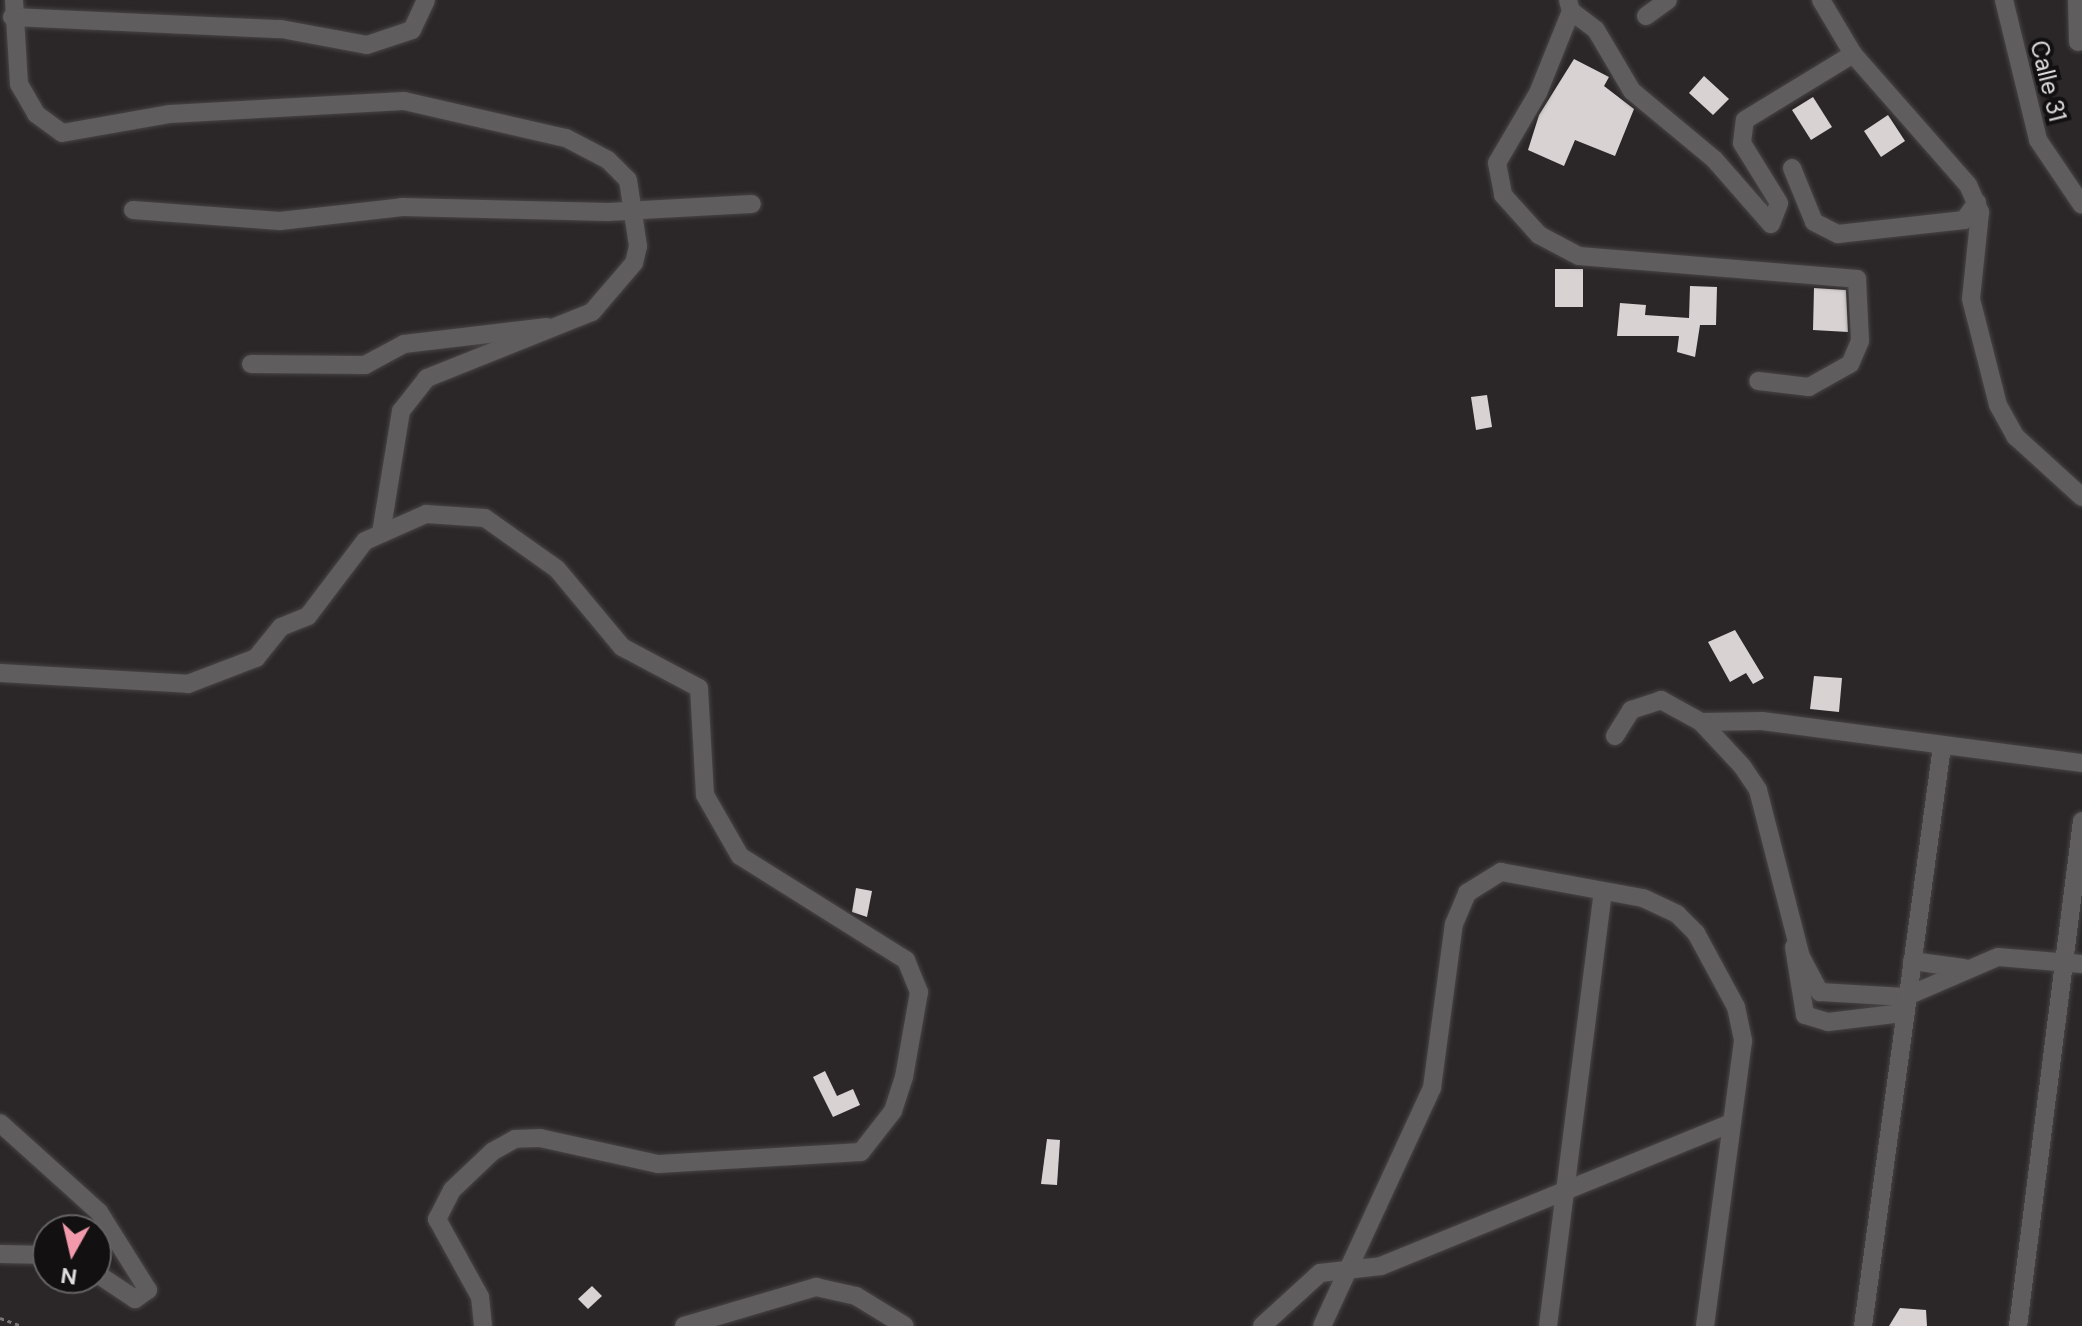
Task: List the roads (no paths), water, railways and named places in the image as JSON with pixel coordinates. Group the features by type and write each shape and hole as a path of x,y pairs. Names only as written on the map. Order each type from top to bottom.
{"street":[{"path":"381,533 391,446 401,411 427,378 573,324 634,263 635,211 628,180 608,160 566,138 404,101 170,114 62,133 36,114 19,84 13,8 281,29 367,45 412,30 426,0"},
{"path":"1646,16 1668,0"},
{"path":"1821,0 1853,54 1977,202 1971,299 1998,405 2016,437 2082,497"},
{"name":"Calle 31","path":"2004,0 2038,140 2053,172 2082,205"},
{"path":"2077,0 2078,42"},
{"path":"1758,381 1809,387 1850,364 1860,341 1857,279 1579,256 1539,235 1503,195 1496,177 1502,149 1538,93 1570,6 1596,30 1632,91 1714,159 1754,213 1771,224 1779,203 1742,143 1745,120 1853,54"},
{"path":"1792,168 1814,222 1838,234 1964,220 1977,202"},
{"path":"133,210 280,221 402,207 635,211 752,204"},
{"path":"251,364 365,365 426,339 573,324"},
{"path":"0,673 201,679 256,658 281,627 308,616 365,541 426,514 485,518 557,569 622,647 651,668 692,682 704,699 705,795 740,856 906,960 919,992 893,1111 861,1152 658,1164 540,1138 515,1139 492,1152 452,1190 437,1219 480,1297 483,1326"},
{"path":"1615,736 1644,701 1661,700 1701,722 1758,790 1794,931 1820,992 1903,1005"},
{"path":"1701,722 1762,721 2082,763"},
{"path":"1863,1326 1903,1005 1942,746"},
{"path":"2018,1326 2073,961 2082,821"},
{"path":"1322,1326 1344,1271 1405,1157 1432,1088 1454,924 1467,893 1501,872 1643,898 1677,914 1696,933 1736,1007 1743,1041 1705,1326"},
{"path":"1548,1326 1603,892"},
{"path":"1794,931 1794,980 1805,1015 1828,1022 1903,1005 1964,968 1998,957 2073,961"},
{"path":"1912,961 1964,968"},
{"path":"0,1123 100,1214"},
{"path":"1262,1326 1313,1277 1381,1266 1732,1123"},
{"path":"112,1233 148,1290 135,1299 112,1284"},
{"path":"0,1254 32,1255"},
{"path":"684,1326 816,1287 856,1296 905,1326"}]}
